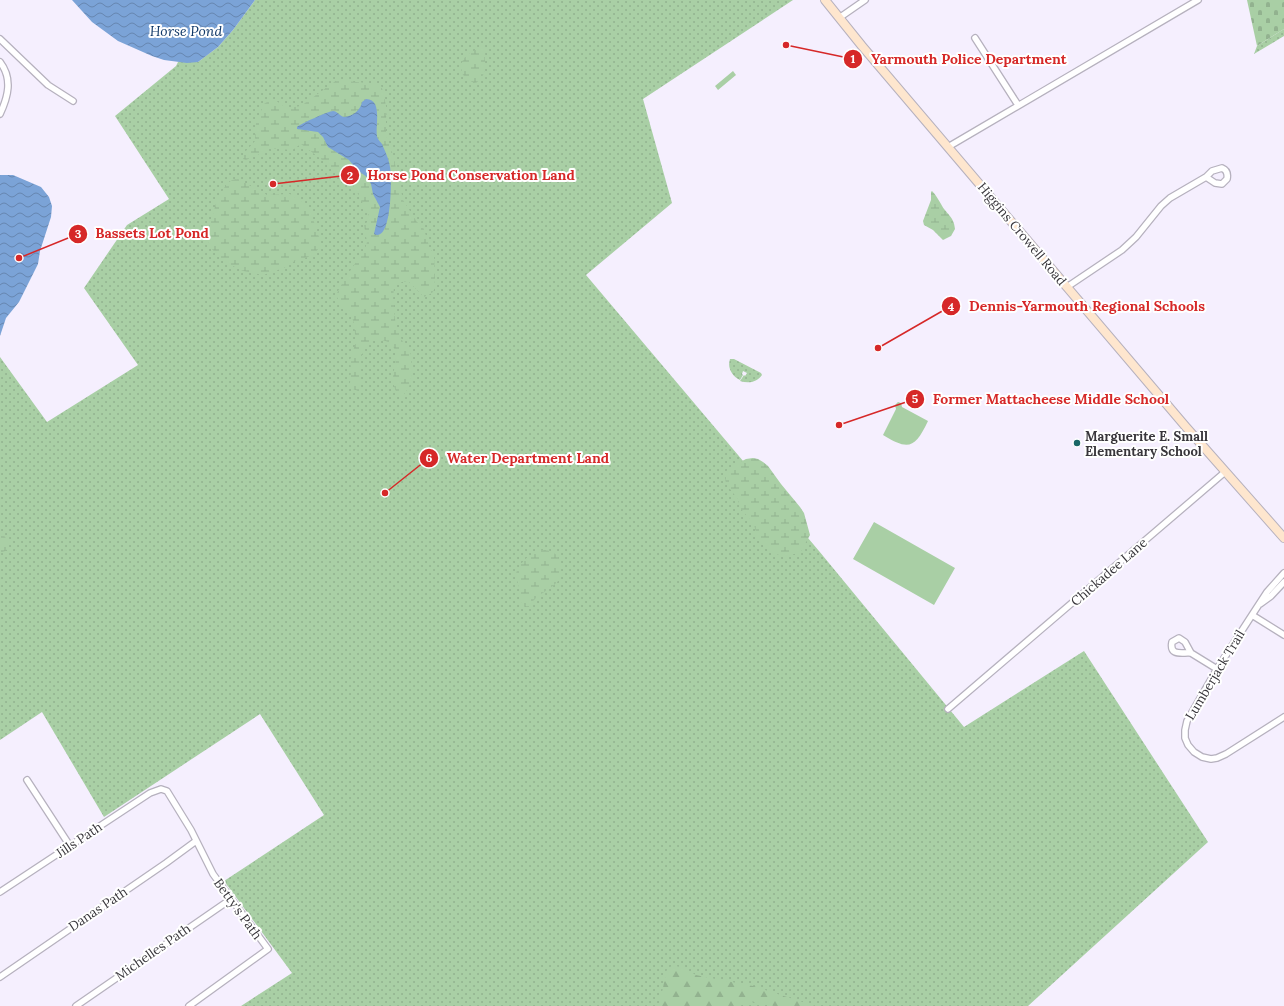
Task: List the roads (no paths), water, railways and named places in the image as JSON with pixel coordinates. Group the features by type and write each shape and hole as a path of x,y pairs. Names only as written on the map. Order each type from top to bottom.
{"main road":[{"name":"Higgins Crowell Road","path":"825,0 838,18 1067,287 1225,472 1284,538"}],"street":[{"path":"838,18 865,0"},
{"path":"948,147 1198,0"},
{"path":"975,38 1018,105"},
{"path":"0,39 48,85 73,101"},
{"path":"0,62 8,78 6,102 0,114"},
{"path":"1067,287 1122,250 1136,237 1161,206 1170,198 1206,177"},
{"name":"Chickadee Lane","path":"948,709 1225,472"},
{"name":"Lumberjack Trail","path":"1283,575 1267,592 1258,605 1189,716 1185,726 1186,741 1194,752 1206,758 1222,757 1284,717"},
{"name":"Lumberjack Trail","path":"1258,605 1265,601 1284,582"},
{"name":"Lumberjack Trail","path":"1252,614 1284,635"},
{"path":"1191,653 1217,669"},
{"path":"27,780 70,846"},
{"name":"Betty's Path","path":"158,790 161,788 167,791 191,830 213,874 268,949 188,1006"},
{"name":"Jills Path","path":"0,892 150,793 158,790"},
{"name":"Danas Path","path":"0,977 196,841"},
{"name":"Michelles Path","path":"76,1006 231,899"}],"water":[{"name":"Horse Pond","path":"72,0 255,0 233,30 218,47 198,62 187,63 164,60 118,41 92,22"},
{"path":"366,99 375,103 377,114 377,137 382,144 390,167 390,208 388,220 380,234 374,234 380,207 373,194 371,184 367,177 357,170 349,160 328,147 323,137 318,132 297,129 297,127 303,123 333,111 344,117 350,116 358,110 362,102"},
{"path":"0,175 13,175 41,187 49,197 52,206 51,217 40,251 38,264 19,302 6,318 0,336"}],"place":[{"name":"Yarmouth Police Department","path":"786,45"},
{"name":"Horse Pond Conservation Land","path":"273,184"},
{"name":"Bassets Lot Pond","path":"19,258"},
{"name":"Dennis-Yarmouth Regional Schools","path":"878,348"},
{"name":"Former Mattacheese Middle School","path":"839,425"},
{"name":"Marguerite E. Small Elementary School","path":"1077,443"},
{"name":"Water Department Land","path":"385,493"}]}
